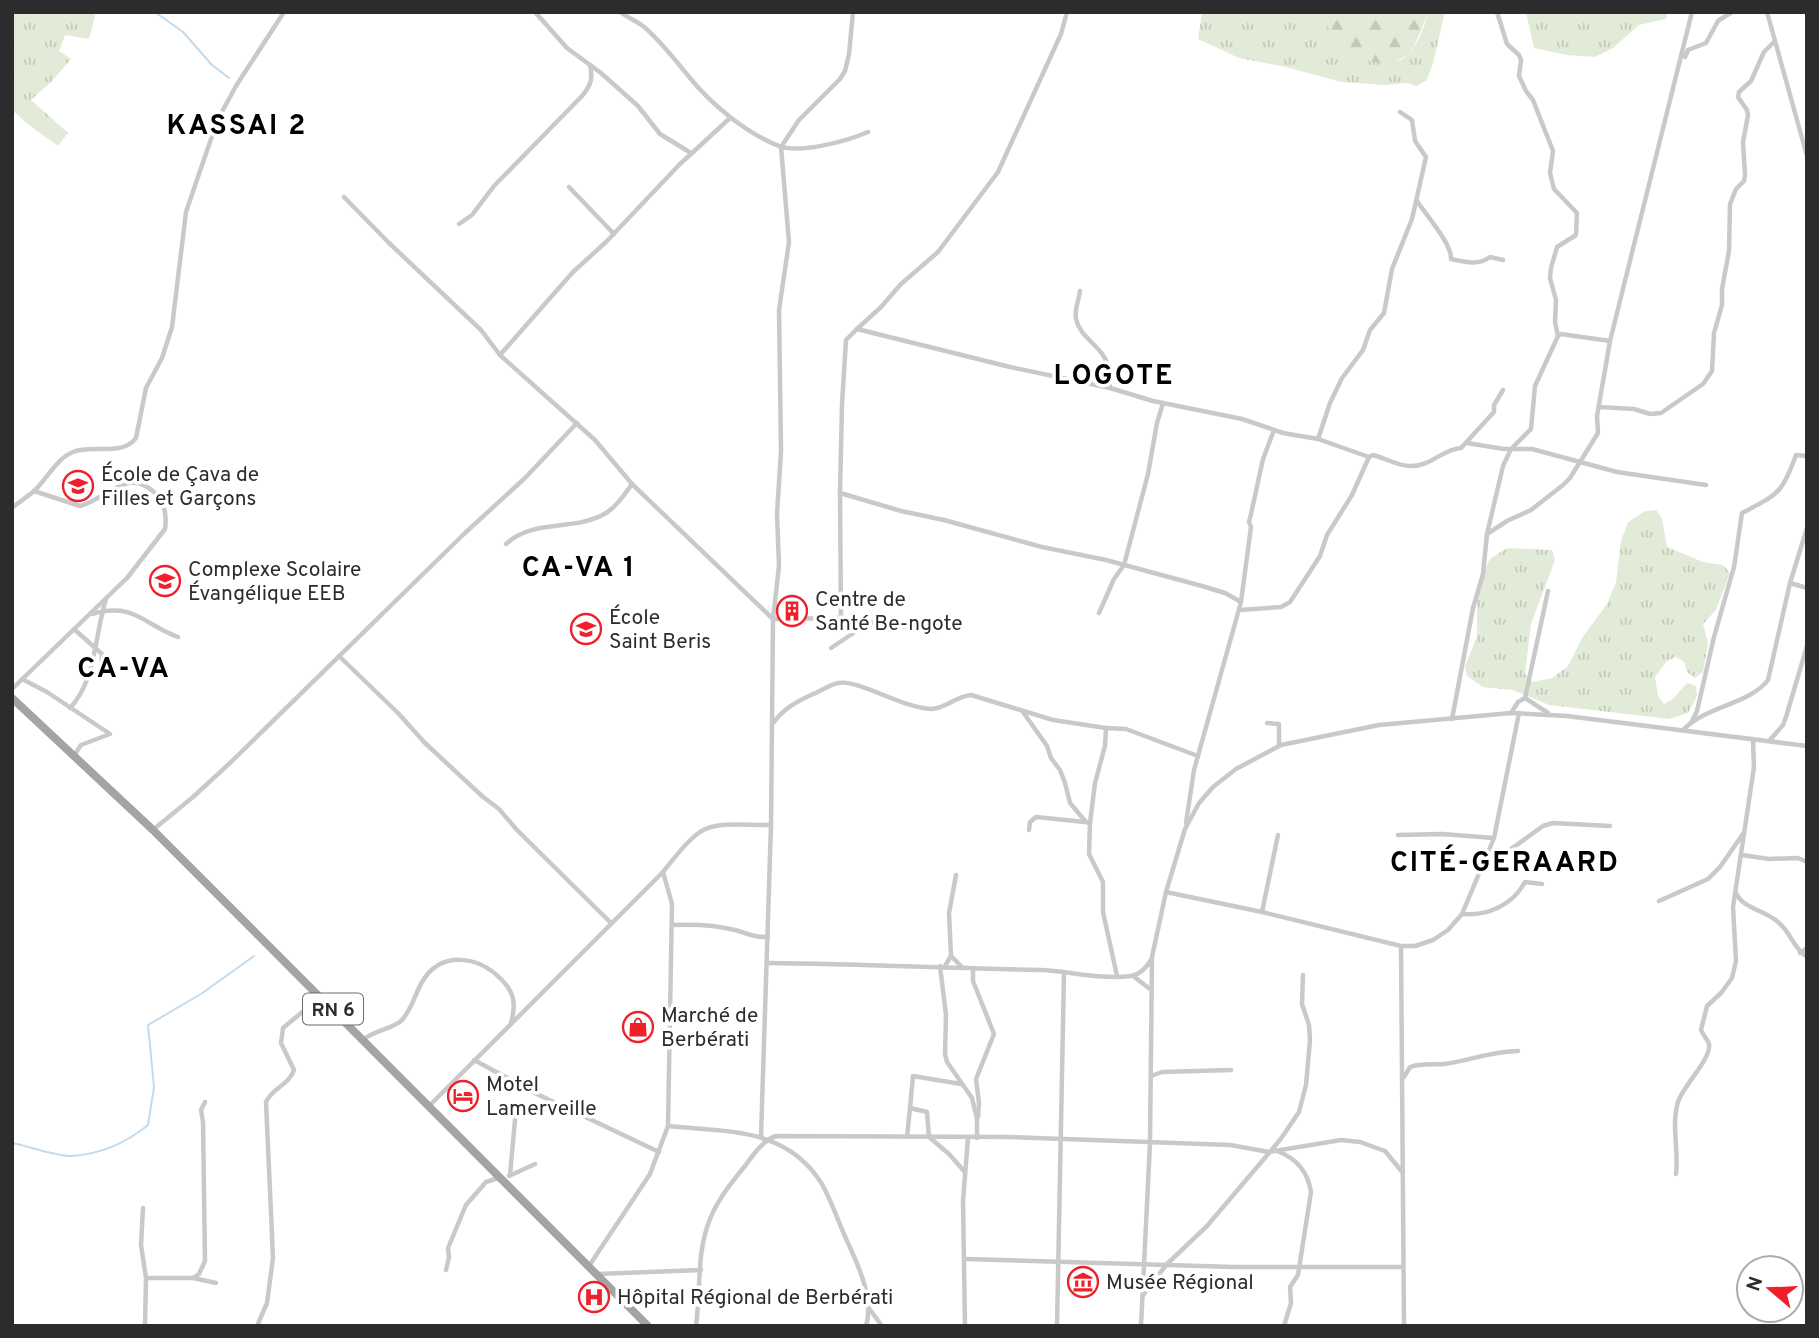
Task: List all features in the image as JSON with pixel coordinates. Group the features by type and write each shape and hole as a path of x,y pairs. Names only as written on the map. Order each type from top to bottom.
{"main road":[{"name":"RN 6","path":"12,698 153,830 648,1326"}],"street":[{"path":"12,508 34,491 62,460 75,451 111,449 131,444 136,439 146,388 162,358 172,327 186,212 218,119 284,12"},
{"path":"535,12 567,48 638,106 660,134 691,153"},
{"path":"620,12 642,26 661,44 730,118 781,147 820,147 868,132"},
{"path":"761,1136 771,825 773,619 779,566 779,310 789,242 781,147 799,120 845,71 853,12"},
{"path":"841,618 840,493 846,340 901,284 938,252 998,172 1061,34 1067,12"},
{"path":"1452,719 1473,608 1483,574 1487,534 1503,466 1511,449 1531,429 1535,386 1558,336 1551,268 1558,247 1576,235 1577,213 1554,189 1550,173 1553,151 1533,100 1519,76 1519,55 1507,44 1497,12"},
{"path":"1487,534 1531,510 1563,485 1598,433 1598,407 1609,341 1692,12"},
{"path":"1682,60 1688,50 1706,43 1718,21 1732,12"},
{"path":"1767,12 1807,156"},
{"path":"1598,407 1661,413 1703,384 1712,371 1714,333 1722,305 1727,262 1730,204 1745,175 1742,142 1748,116 1738,97 1739,92 1751,81 1764,52 1774,41"},
{"path":"459,224 472,215 494,186 582,96 593,78 590,65"},
{"path":"1318,439 1342,378 1363,350 1370,330 1384,313 1392,269 1412,219 1426,157 1415,141 1412,120 1400,111"},
{"path":"500,355 524,331 537,312 573,272 614,234 691,153 730,118"},
{"path":"569,187 614,234"},
{"path":"344,197 481,330 500,355 577,423 632,484 773,619 841,618 936,631"},
{"path":"1416,200 1448,245 1452,253 1451,260 1474,263 1490,257 1503,260"},
{"path":"1080,291 1075,310 1076,322 1087,340 1103,356 1108,366 1110,388"},
{"path":"857,329 1010,367 1110,388 1163,403 1242,419 1411,467 1426,463 1467,443 1494,412 1494,405 1503,390"},
{"path":"1558,336 1569,334 1609,341"},
{"path":"1099,613 1114,579 1124,565 1163,403"},
{"path":"153,830 193,797 465,533 526,478 577,423"},
{"path":"1141,1326 1150,1143 1152,957 1166,892 1185,830 1198,756 1241,602 1251,527 1249,522 1263,459 1274,430"},
{"path":"1467,443 1532,449 1617,472 1706,485"},
{"path":"1682,731 1697,711 1734,567 1742,513 1779,491 1786,482 1796,455 1807,456"},
{"path":"1239,610 1281,607 1290,602 1320,556 1327,535 1352,495 1369,457"},
{"path":"12,688 127,578 165,529 167,519 160,498 148,486 137,482 106,491 80,506 34,491"},
{"path":"506,544 523,532 588,520 604,514 616,505 632,484"},
{"path":"840,493 901,512 944,520 1202,586 1241,602"},
{"path":"1692,721 1760,691 1768,680 1790,583 1807,528"},
{"path":"1790,583 1807,588"},
{"path":"1511,713 1518,702 1525,698 1548,591"},
{"path":"70,708 82,692 106,598"},
{"path":"89,615 118,609 131,612 178,637"},
{"path":"831,648 871,622"},
{"path":"74,629 102,654 101,671"},
{"path":"1769,740 1783,725 1807,646"},
{"path":"339,656 425,743 499,809 611,923"},
{"path":"22,679 47,692 110,734 82,745 73,757"},
{"path":"773,724 782,712 802,699 843,683 856,685 896,702 932,709 961,696 971,695 1053,720 1126,729 1198,756"},
{"path":"1525,698 1550,714"},
{"path":"1022,711 1060,770 1070,803 1088,823"},
{"path":"1185,830 1199,803 1236,769 1279,746 1380,725 1511,713 1550,714 1807,746"},
{"path":"1166,892 1401,946 1415,946 1433,940 1462,914 1494,838 1519,713"},
{"path":"1267,723 1279,724 1279,746"},
{"path":"1106,728 1105,746 1088,823 1089,854 1101,873 1103,912 1117,976"},
{"path":"1676,1174 1677,1104 1682,1091 1709,1050 1709,1042 1701,1030 1707,1006 1732,978 1736,961 1735,892 1754,767 1753,740"},
{"path":"1029,830 1030,822 1036,817 1088,823"},
{"path":"1481,870 1543,826 1553,823 1611,826"},
{"path":"430,1105 663,872 691,840 702,831 715,826 771,825"},
{"path":"1659,901 1708,879 1744,833"},
{"path":"1398,835 1442,834 1494,838"},
{"path":"1262,912 1278,835"},
{"path":"1742,855 1769,859 1798,858 1807,862"},
{"path":"589,1266 650,1174 668,1126 672,904 663,872"},
{"path":"956,875 949,913 951,956 963,968"},
{"path":"1462,914 1488,914 1510,900 1525,883 1542,884"},
{"path":"1735,892 1740,901 1778,922 1794,948 1807,957"},
{"path":"672,925 696,924 732,929 751,937 768,937"},
{"path":"1401,946 1404,1326"},
{"path":"1800,953 1807,948"},
{"path":"951,956 942,966 947,1015 945,1054 972,1098 978,1119"},
{"path":"767,963 942,966 1132,976 1146,968 1152,957"},
{"path":"364,1039 373,1032 398,1025 408,1011 423,979 434,967 450,959 459,958 495,974 510,989 514,998 514,1012 510,1025"},
{"path":"973,968 973,981 994,1034 976,1079 979,1103 977,1138"},
{"path":"1057,1326 1064,973"},
{"path":"1143,1296 1167,1264 1207,1226 1299,1112 1306,1085 1310,1040 1309,1025 1302,1004 1303,975"},
{"path":"1132,976 1150,989"},
{"path":"257,1326 267,1303 273,1258 266,1102 269,1095 289,1080 294,1070 281,1043 284,1028 320,997"},
{"path":"1402,1079 1409,1067 1416,1065 1444,1064 1501,1051 1518,1051"},
{"path":"474,1060 537,1094 659,1152"},
{"path":"1151,1076 1162,1072 1231,1070"},
{"path":"907,1137 913,1076 961,1084"},
{"path":"193,1278 199,1274 205,1261 201,1110 205,1102"},
{"path":"910,1108 927,1112 929,1137 964,1171"},
{"path":"510,1175 516,1109"},
{"path":"668,1126 761,1136 792,1150 822,1184 859,1267 868,1307 866,1326"},
{"path":"696,1326 702,1250 710,1218 725,1192 769,1139 786,1136 1061,1140 1230,1145 1269,1152 1330,1141 1360,1142 1389,1154 1403,1173"},
{"path":"965,1326 962,1201 968,1138"},
{"path":"1276,1151 1292,1158 1310,1183 1310,1201 1298,1275 1290,1287 1291,1303 1284,1326"},
{"path":"446,1270 448,1248 466,1205 486,1182 501,1180 535,1164"},
{"path":"144,1208 141,1245 146,1278 145,1326"},
{"path":"965,1259 1402,1267"},
{"path":"597,1274 701,1270"},
{"path":"146,1278 193,1278 216,1283"},
{"path":"868,1307 882,1326"}],"green space":[{"path":"1266,11 1298,15 1327,26 1357,58 1396,61 1413,49 1429,12 1445,12 1427,80 1417,86 1407,83 1385,85 1341,82 1239,58 1198,39 1202,12"},
{"path":"12,12 96,12 89,39 65,35 59,51 71,59 31,100 68,133 58,146 12,110"},
{"path":"1281,12 1429,12 1408,55 1388,65 1357,58 1335,32 1324,25"},
{"path":"1526,12 1667,12 1666,19 1639,25 1613,48 1595,57 1567,55 1534,48"},
{"path":"1656,510 1662,518 1667,547 1703,562 1723,565 1730,573 1716,610 1703,624 1708,643 1703,672 1695,678 1687,672 1684,662 1676,657 1667,661 1655,677 1658,696 1664,704 1673,699 1687,683 1696,686 1697,696 1688,713 1669,719 1549,705 1513,690 1483,687 1467,676 1465,666 1477,637 1477,586 1490,559 1507,548 1552,550 1555,560 1531,624 1525,674 1532,682 1552,678 1568,666 1582,638 1607,604 1616,582 1621,541 1628,522 1645,511"}],"waterway":[{"path":"155,12 183,32 212,65 229,78"},
{"path":"12,1143 59,1155 83,1155 113,1146 148,1125 154,1087 148,1025 201,994 254,956"}],"place":[{"name":"École de Çava de Filles et Garçons","path":"78,486"},
{"name":"Complexe Scolaire Évangélique EEB","path":"165,581"},
{"name":"Centre de Santé Be-ngote","path":"792,611"},
{"name":"École Saint Beris","path":"586,629"},
{"name":"Marché de Berbérati","path":"638,1027"},
{"name":"Motel Lamerveille","path":"463,1096"},
{"name":"Musée Régional","path":"1083,1282"},
{"name":"Hôpital Régional de Berbérati","path":"594,1297"}],"district":[{"name":"KASSAI 2","path":"237,124"},
{"name":"LOGOTE","path":"1114,374"},
{"name":"CA-VA 1","path":"579,566"},
{"name":"CA-VA","path":"124,667"},
{"name":"CITÉ-GERAARD","path":"1505,861"}]}
